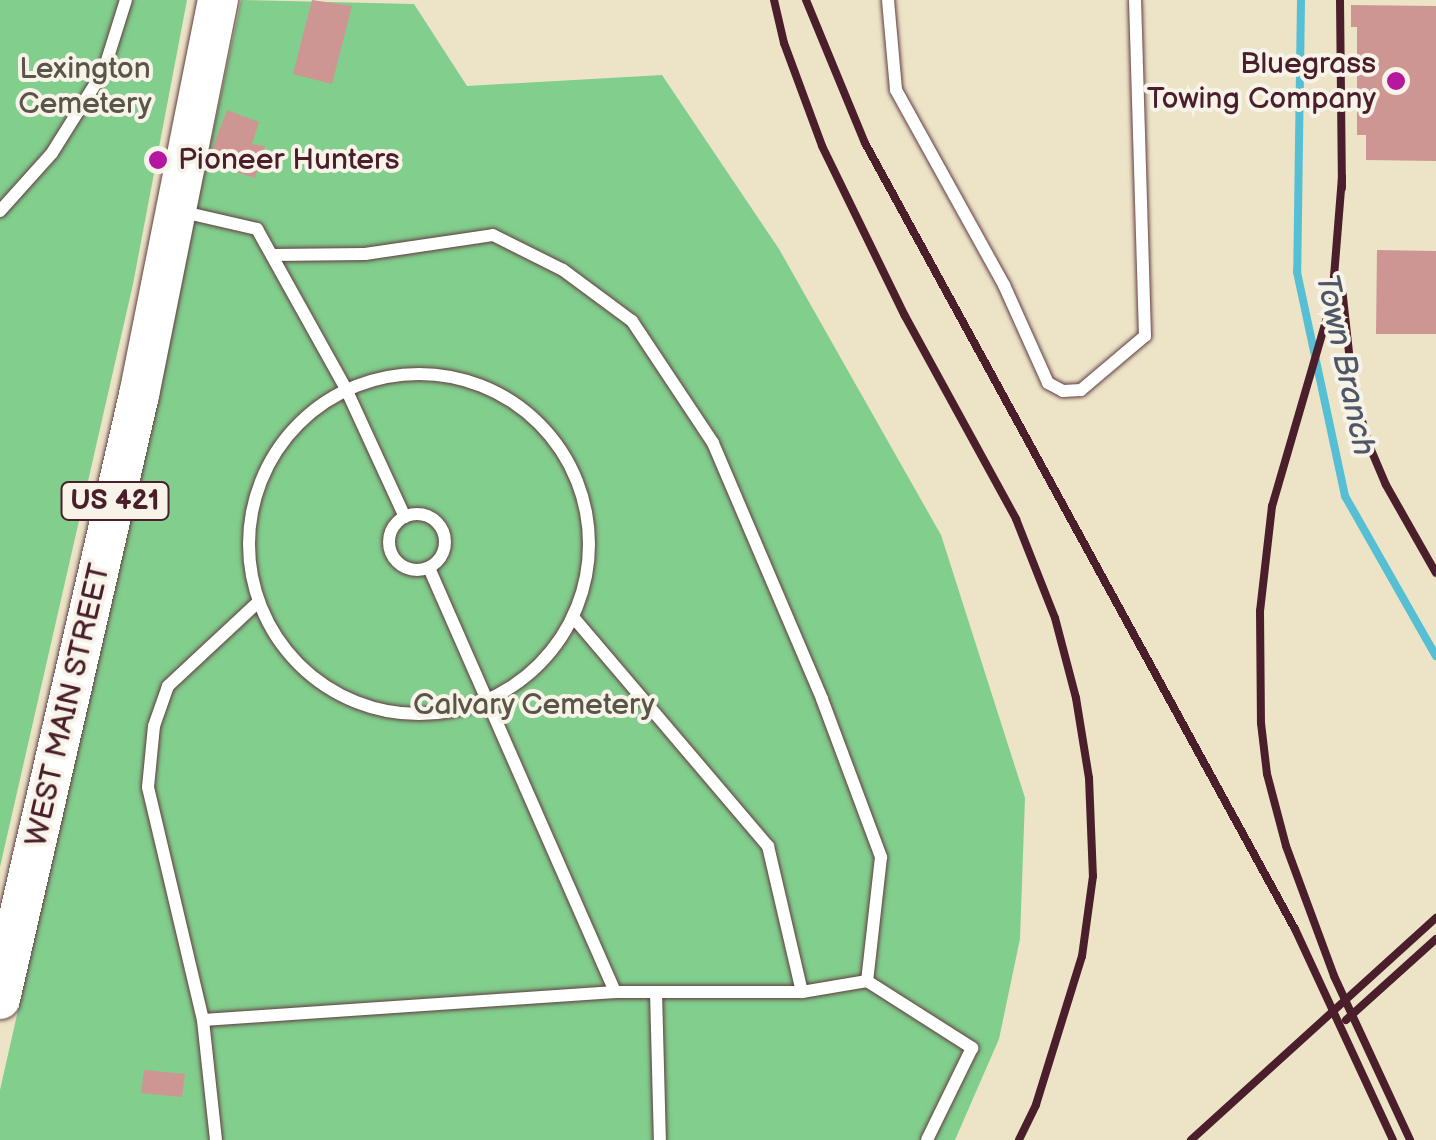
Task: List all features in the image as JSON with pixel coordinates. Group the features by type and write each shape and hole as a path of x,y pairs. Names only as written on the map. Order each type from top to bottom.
{"main road":[{"name":"WEST MAIN STREET","path":"0,999 139,396 218,0"}],"lane":[{"path":"0,211 52,153 104,70 126,0"},
{"path":"888,0 896,90 1004,285 1048,383 1063,390 1082,390 1145,336 1136,0"},
{"path":"176,210 257,229 346,389 405,517"},
{"path":"272,255 365,254 494,235 563,270 632,321 713,443 822,699 880,857 867,981"},
{"path":"396,375 448,376 497,392 539,423 570,466 587,515 588,567 573,617 542,661 522,680 488,701 434,714 378,710 327,688 286,651 258,602 248,553 253,502 272,456 304,417 346,389 396,375"},
{"path":"405,517 431,518 443,531 442,556 429,568 401,566 390,550 392,530 405,517"},
{"path":"429,568 615,992"},
{"path":"216,1140 204,1020 148,788 154,726 168,686 258,602"},
{"path":"573,617 768,846 802,992"},
{"path":"204,1020 615,992 802,992 867,981 972,1048 926,1140"},
{"path":"656,992 660,1140"}],"green space":[{"name":"Lexington Cemetery","path":"0,0 187,0 133,284 0,867"},
{"name":"Calvary Cemetery","path":"241,0 414,4 467,86 662,75 779,249 941,535 1025,798 1020,939 999,1039 955,1140 0,1140 0,1090 159,387"}],"building":[{"path":"312,0 352,6 332,84 293,74"},
{"name":"Bluegrass Towing Company","path":"1351,5 1436,6 1436,161 1366,160 1366,135 1357,135 1357,27 1351,27"},
{"path":"227,110 259,122 252,144 265,146 255,178 212,164 216,152 212,150"},
{"path":"1377,250 1436,251 1436,334 1376,334"},
{"path":"144,1070 185,1074 182,1097 141,1093"}],"waterway":[{"name":"Town Branch","path":"1301,0 1297,272 1345,496 1436,656"}],"railway":[{"path":"774,0 784,43 822,146 905,316 1016,519 1055,618 1076,698 1089,778 1093,876 1082,956 1036,1105 1019,1140"},
{"path":"806,0 865,143 1295,929 1393,1140"},
{"path":"1340,0 1342,188"},
{"path":"1342,177 1332,300 1272,506 1260,611 1261,723 1267,774 1286,846 1334,976 1410,1140"},
{"path":"1342,288 1353,389 1369,445 1386,485 1436,573"},
{"path":"1191,1140 1436,918"},
{"path":"1346,1020 1436,939"}],"place":[{"name":"Bluegrass Towing Company","path":"1396,81"},
{"name":"Pioneer Hunters","path":"158,160"}]}
